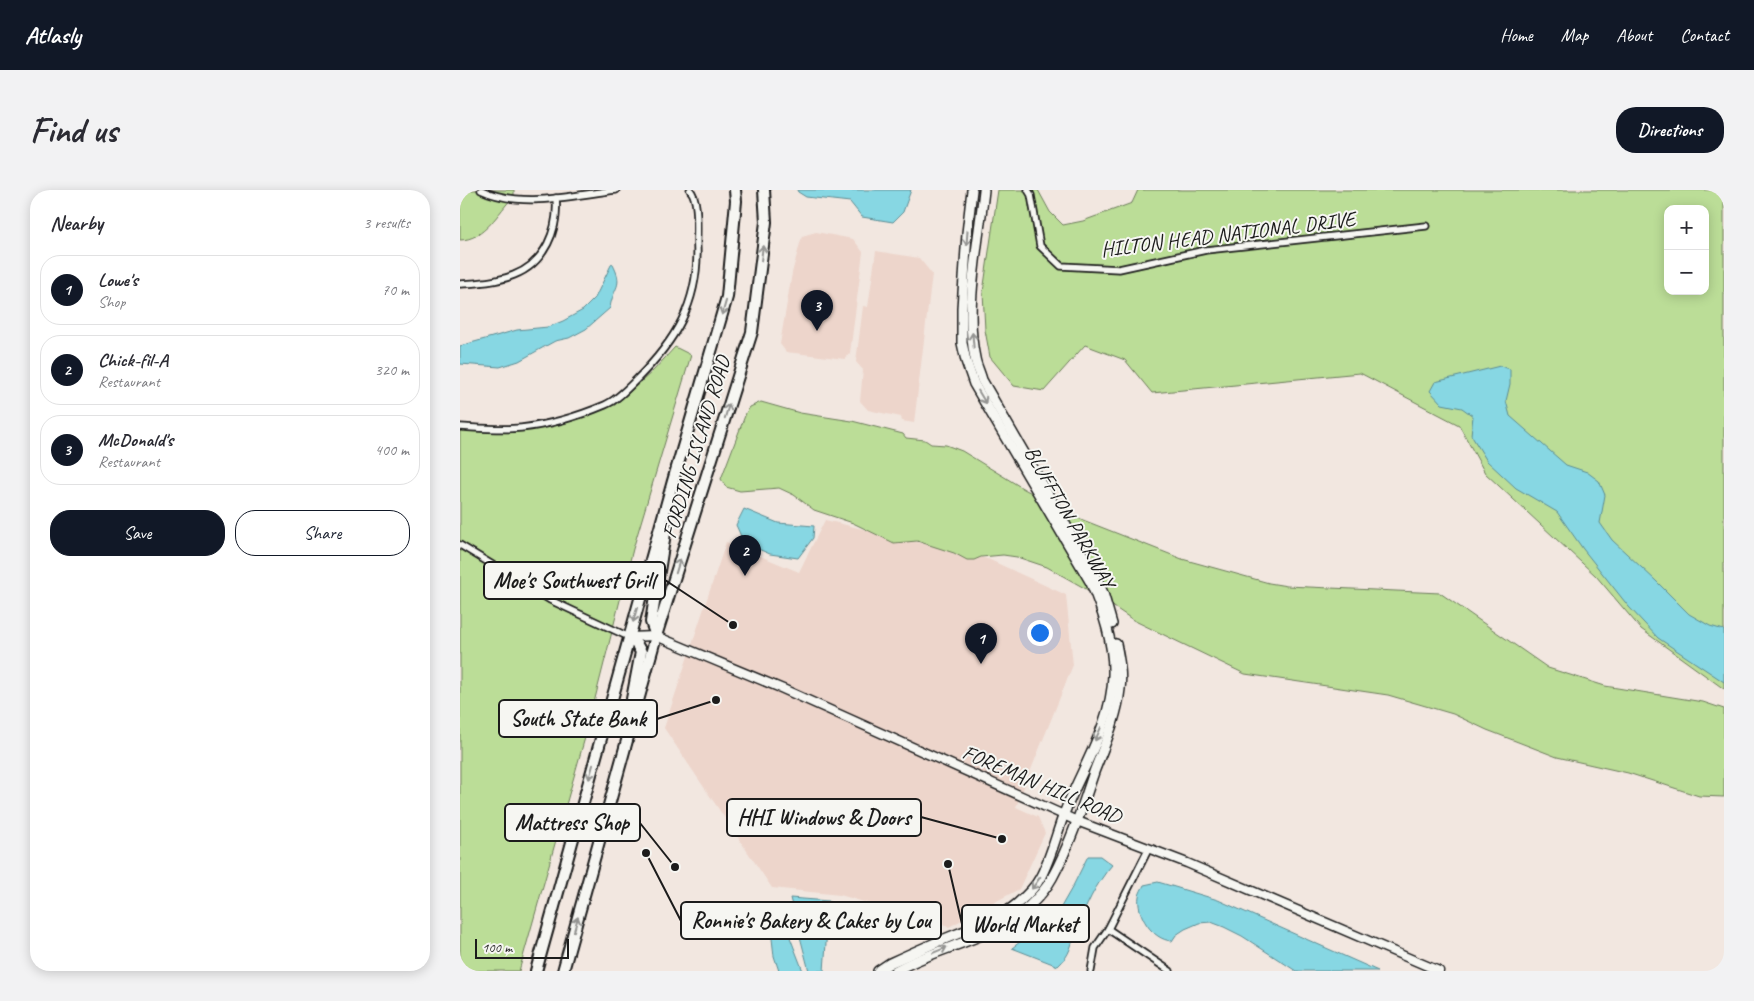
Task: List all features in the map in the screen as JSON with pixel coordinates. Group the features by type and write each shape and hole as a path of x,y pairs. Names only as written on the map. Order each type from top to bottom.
{"highway":[{"name":"FORDING ISLAND ROAD","path":"536,971 629,637 727,297 736,201 735,190"},
{"name":"FORDING ISLAND ROAD","path":"563,971 656,636 752,332 766,222 764,190"},
{"path":"656,636 651,622 674,481"},
{"path":"617,776 641,660 641,652 629,637"}],"main road":[{"name":"BLUFFTON PARKWAY","path":"878,971 890,963 979,925 1016,905 1028,894 1040,879 1063,814 1105,718 1110,701 1113,676 1112,655 1100,605 1091,583 974,384 966,361 962,343 962,308 972,190"},
{"name":"BLUFFTON PARKWAY","path":"895,971 1010,920 1042,894 1052,878 1077,821 1113,722 1120,689 1121,668 1109,612 1094,574 982,380 975,359 972,340 972,306 984,190"}],"street":[{"path":"480,190 507,198 528,199 556,198 616,190"},
{"path":"460,427 519,428 559,420 610,402 650,365 675,334 691,298 697,259 696,201 690,190"},
{"name":"HILTON HEAD NATIONAL DRIVE","path":"1028,190 1031,195 1040,246 1062,266 1119,269 1206,250 1426,226"},
{"path":"460,284 502,279 518,274 533,263 544,251 553,232 557,215 556,198"},
{"path":"460,545 550,600 629,637"},
{"name":"FOREMAN HILL ROAD","path":"629,637 656,636 783,689 1077,821 1187,862 1439,971"},
{"path":"1091,971 1095,948 1108,928 1148,848"},
{"path":"1108,928 1170,971"}],"shaded area":[{"path":"816,232 853,239 863,252 850,353 845,359 786,352 780,344 792,273 802,236"},
{"path":"876,251 919,258 932,274 914,423 902,421 901,417 868,410 860,401 863,370 856,362 863,306 868,307"},
{"path":"825,520 988,559 1066,595 1073,665 1016,807 1038,817 1045,833 1019,889 949,927 840,895 772,888 664,728 726,542 799,572"}],"green space":[{"path":"460,190 514,190 514,196 484,230 469,239 460,240"},
{"path":"998,190 1038,190 1050,212 1063,225 1083,221 1132,203 1138,190 1724,190 1724,689 1641,629 1596,576 1485,473 1459,425 1360,373 1152,393 1125,360 1085,345 1044,391 1014,386 990,357 985,330 983,292"},
{"path":"675,347 691,355 633,549 586,734 519,971 460,971 460,429 520,431 559,423 615,405 653,371"},
{"path":"761,402 800,413 852,421 903,434 906,438 925,440 931,444 946,445 962,451 1024,489 1083,520 1182,559 1269,583 1287,586 1440,593 1548,668 1605,686 1703,702 1724,709 1724,797 1699,796 1628,773 1557,757 1487,730 1453,714 1388,695 1245,674 1133,620 1095,594 1047,567 1017,557 1003,555 967,560 954,553 917,541 894,543 853,523 814,510 794,495 779,488 740,491 726,487 721,479 746,413 750,407"}],"water":[{"path":"797,190 911,190 903,212 893,222 862,217 850,202 806,197"},
{"path":"612,263 618,277 618,282 610,308 586,329 569,338 555,341 519,361 500,367 460,364 460,346 517,330 548,327 583,310 595,298"},
{"path":"1500,366 1510,369 1510,384 1506,401 1510,416 1566,465 1587,472 1599,481 1605,495 1600,523 1612,540 1689,614 1710,626 1724,630 1724,682 1658,638 1629,607 1583,549 1557,512 1516,488 1487,461 1471,435 1473,416 1462,408 1442,404 1430,391 1435,382"},
{"path":"744,509 778,523 814,526 813,538 798,558 770,554 744,543 736,525"},
{"path":"1088,856 1100,856 1112,865 1091,896 1079,922 1070,950 1062,962 1058,966 1012,948 1057,914"},
{"path":"1158,882 1218,900 1378,971 1296,971 1242,936 1211,922 1199,923 1185,929 1176,935 1172,941 1165,940 1147,925 1139,903 1139,895 1144,885"},
{"path":"790,898 829,901 824,971 809,971"},
{"path":"781,914 803,971 779,971 774,956 771,930"}],"place":[{"name":"McDonald's","path":"817,331"},
{"name":"Chick-fil-A","path":"745,576"},
{"name":"Moe's Southwest Grill","path":"733,625"},
{"name":"Lowe's","path":"981,664"},
{"name":"South State Bank","path":"716,700"},
{"name":"HHI Windows & Doors","path":"1002,839"},
{"name":"Ronnie's Bakery & Cakes by Lou","path":"646,853"},
{"name":"World Market","path":"948,864"},
{"name":"Mattress Shop","path":"675,867"}]}
